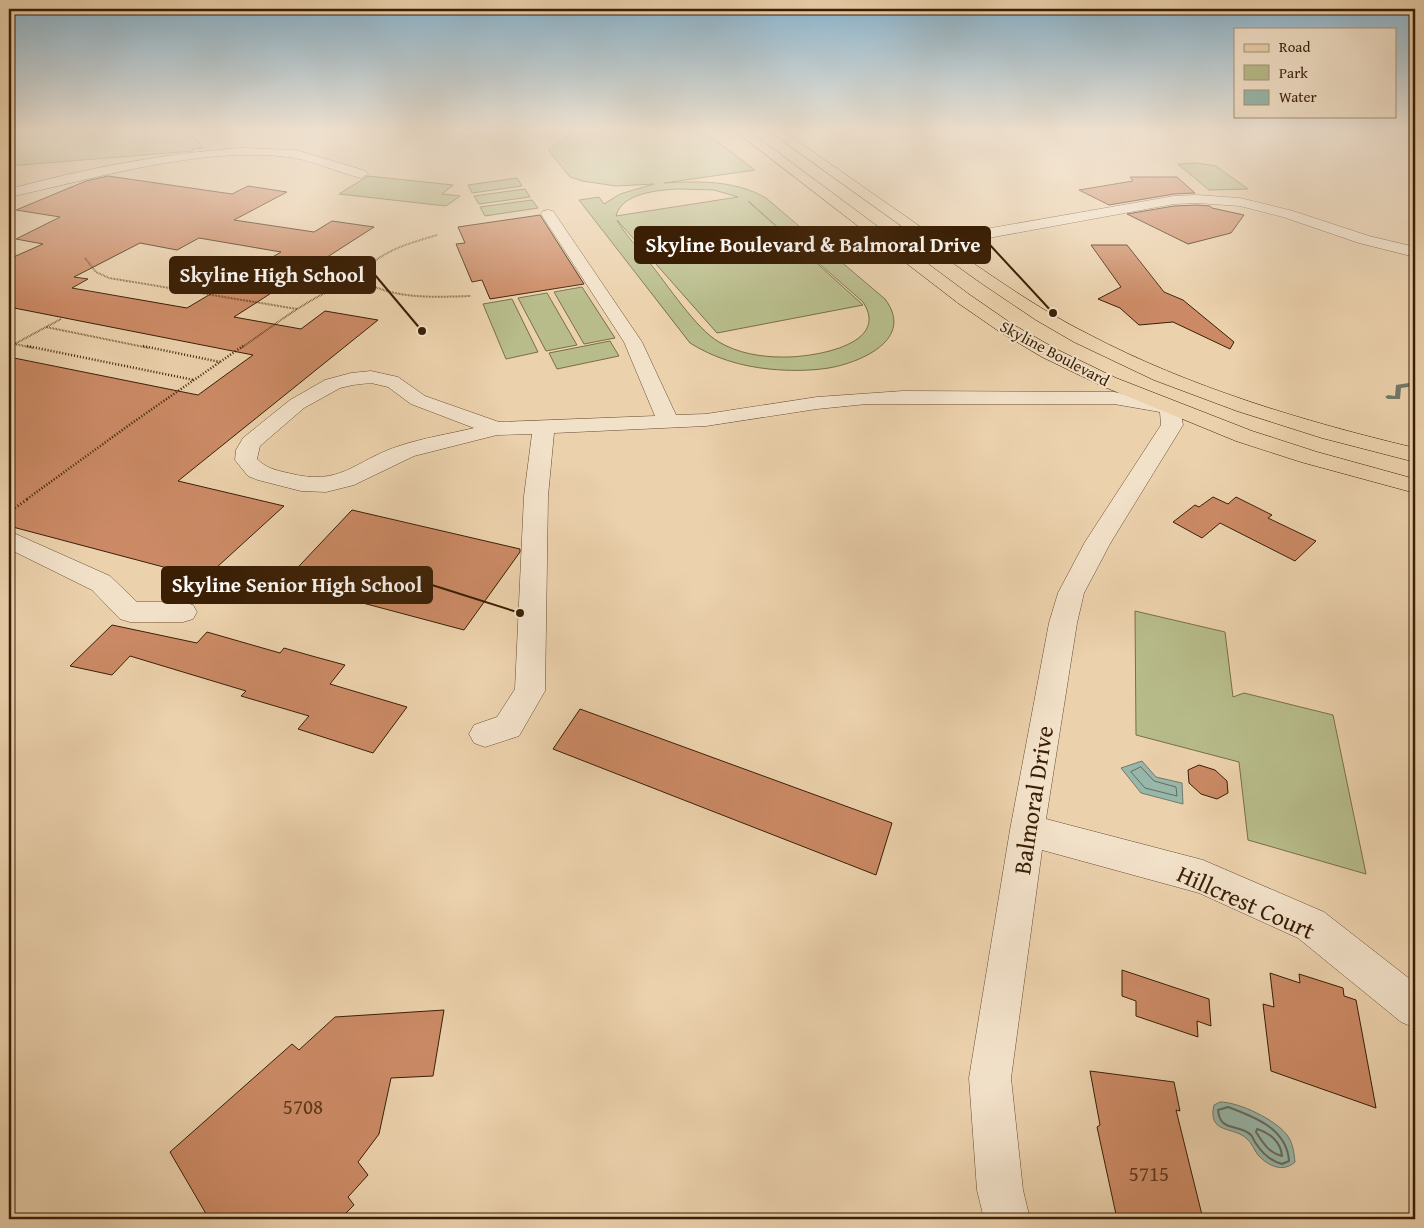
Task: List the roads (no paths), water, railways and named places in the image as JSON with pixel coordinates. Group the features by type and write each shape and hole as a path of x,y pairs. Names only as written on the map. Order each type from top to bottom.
{"main road":[{"name":"Skyline Boulevard","path":"817,188 964,299 1006,328 1050,353 1109,382 1180,397 1415,455"},
{"name":"Skyline Boulevard","path":"856,188 1004,293 1180,397 1290,451 1415,486"}],"street":[{"path":"9,193 28,188"},
{"path":"934,243 1164,202 1197,199 1240,202 1266,208 1364,240 1415,252"},
{"path":"548,214 633,342 668,421"},
{"path":"497,429 416,399 390,380 374,378 352,379 316,392 302,400 251,443 247,450 246,460 256,471 266,475 301,484 326,485 346,480 406,451 497,429 706,420 817,403 867,398 1180,397"},
{"name":"Balmoral Drive","path":"1007,1219 1000,1190 990,1078 1027,830 1063,623 1071,593 1098,542 1172,425 1180,397"},
{"path":"485,734 508,727 530,690 536,496 544,427"},
{"path":"9,539 102,583 130,612 184,612"},
{"name":"Hillcrest Court","path":"1027,830 1203,877 1311,925 1415,1008"}],"water":[{"path":"1142,761 1156,777 1182,783 1183,804 1141,793 1121,768"},
{"path":"1220,1102 1247,1108 1282,1129 1289,1138 1293,1148 1295,1162 1281,1168 1271,1165 1258,1155 1250,1142 1242,1135 1218,1126 1213,1115 1214,1105"}],"waterway":[{"path":"1388,397 1398,398 1398,386 1415,384"}],"place":[{"name":"Skyline Boulevard & Balmoral Drive","path":"1053,313"},
{"name":"Skyline High School","path":"422,331"},
{"name":"Skyline Senior High School","path":"520,613"}]}
